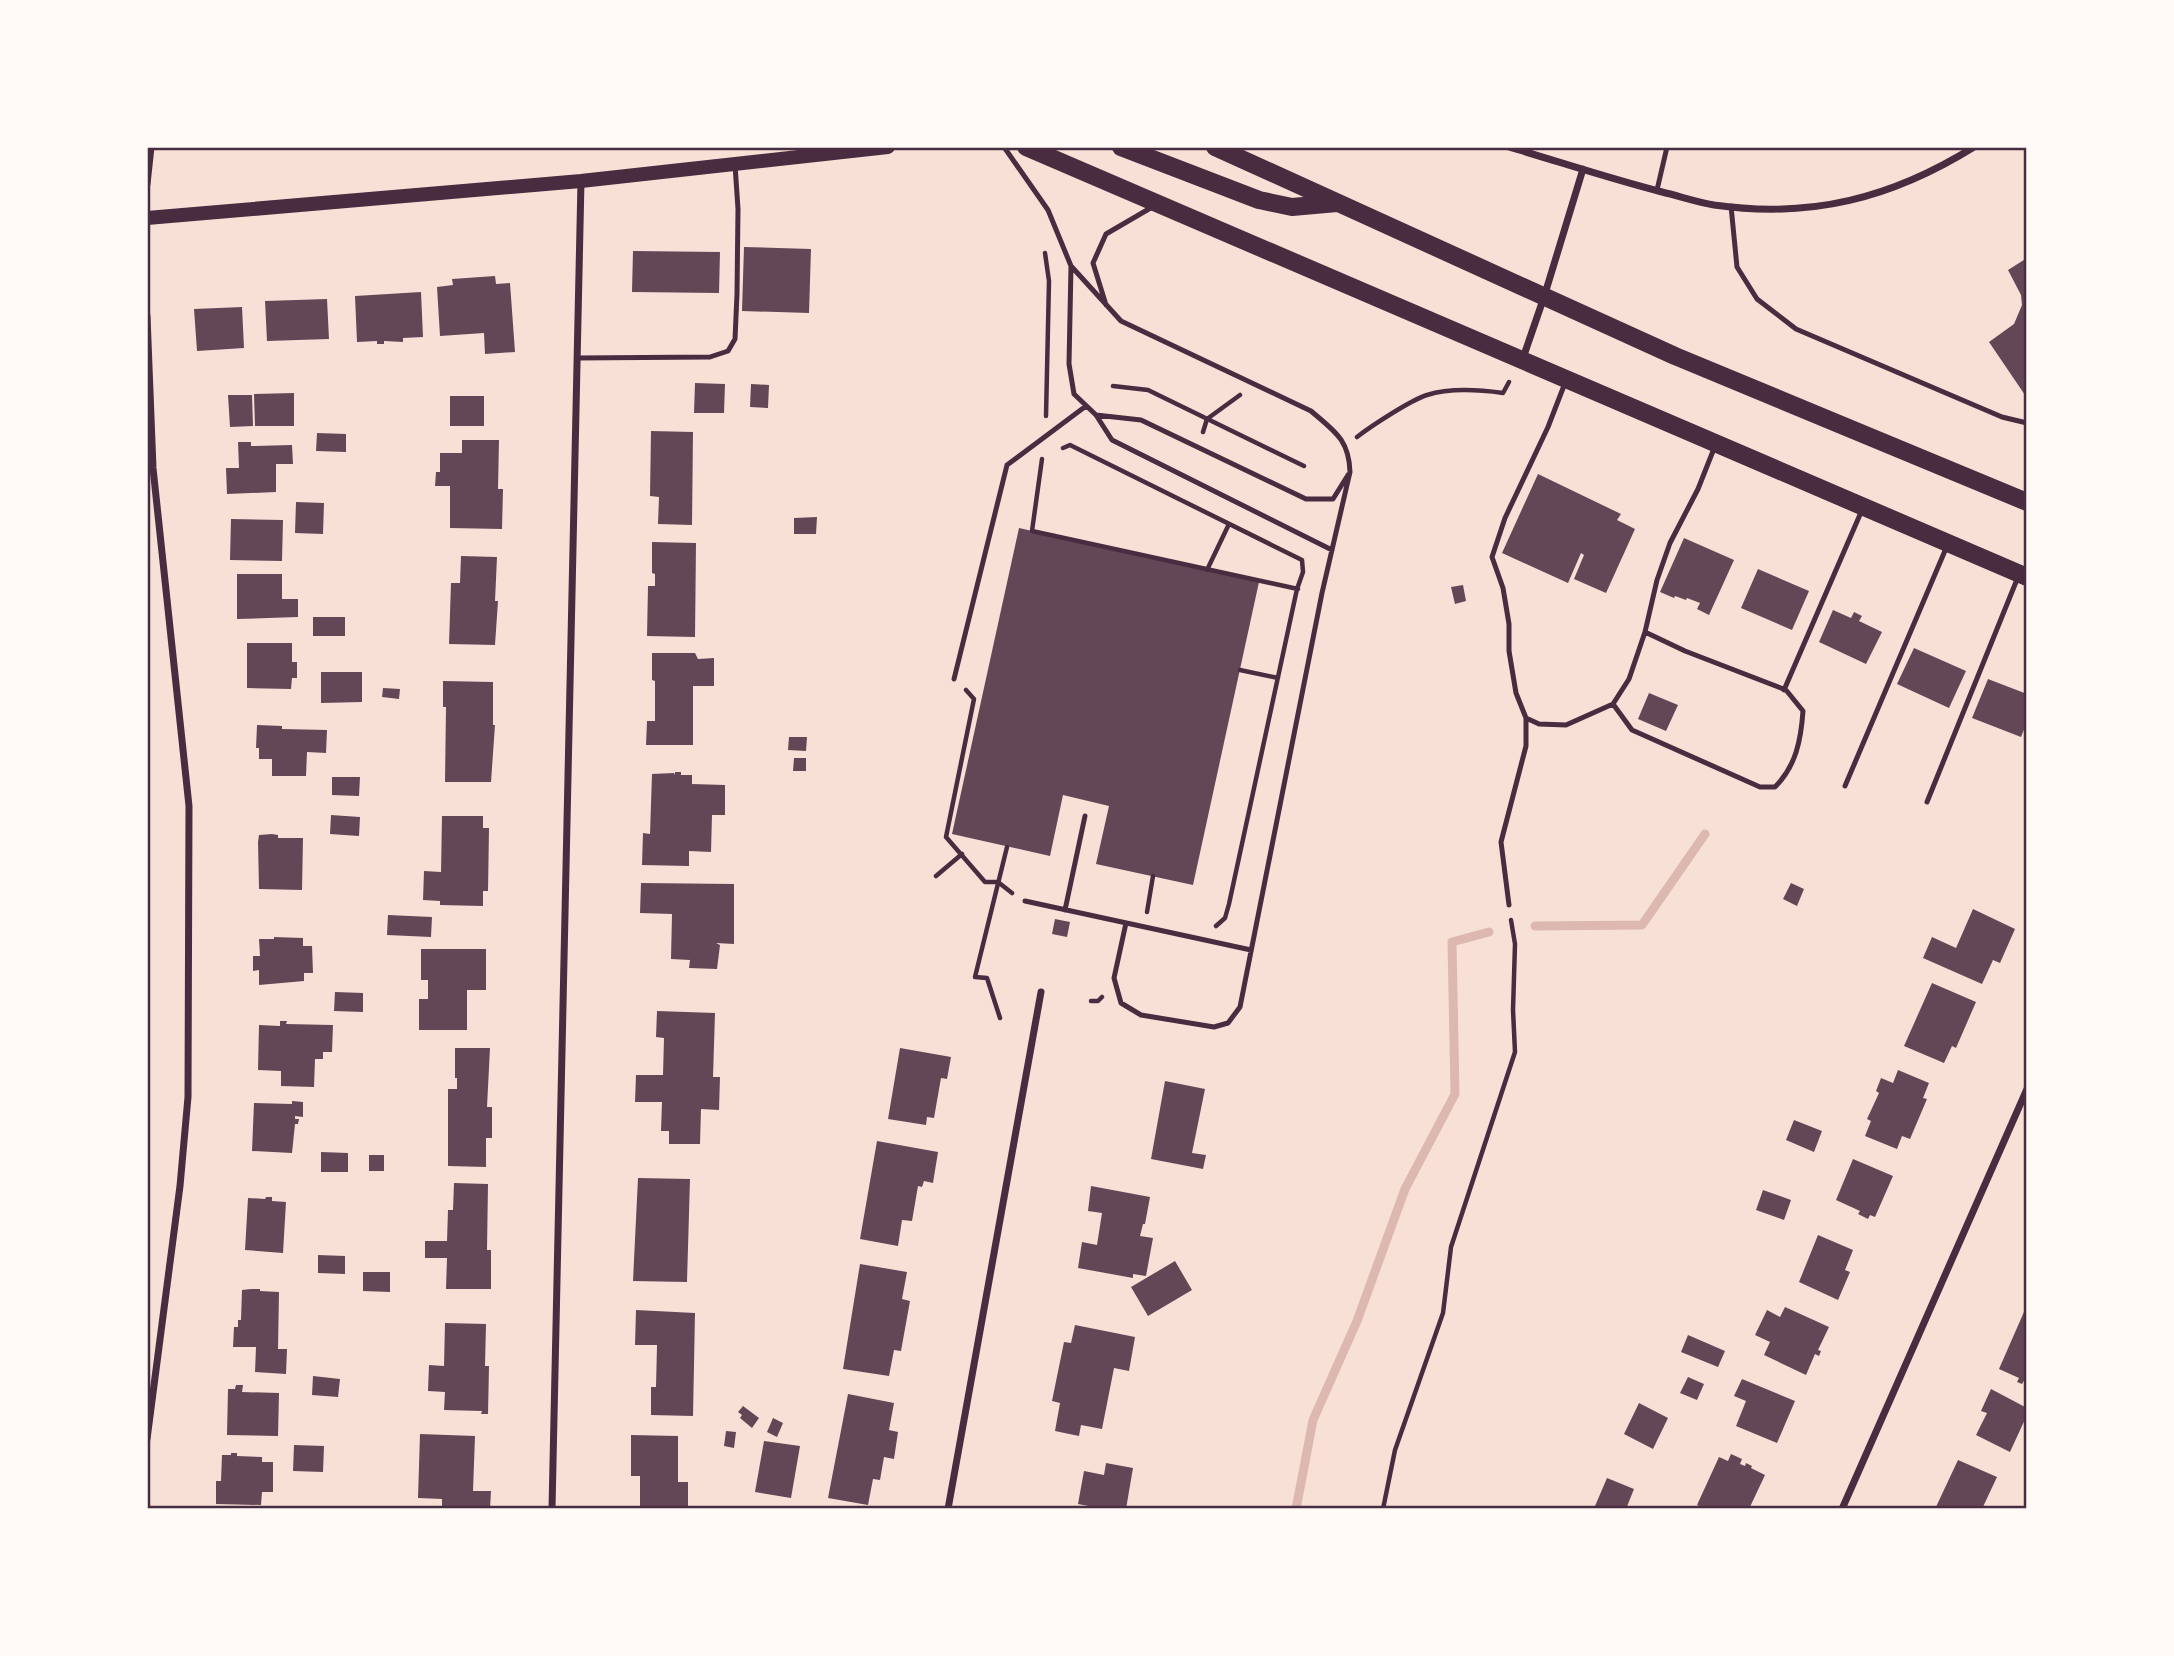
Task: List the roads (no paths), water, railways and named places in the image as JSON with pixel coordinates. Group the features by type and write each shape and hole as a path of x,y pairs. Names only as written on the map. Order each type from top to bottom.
{"main road":[{"path":"147,218 581,181 888,147"},
{"path":"1026,147 2023,575"},
{"path":"1121,147 1259,200 1292,208 1337,203"},
{"path":"1215,147 1675,356 2027,502"}],"street":[{"path":"147,184 151,147"},
{"path":"1509,147 1712,204 1759,209 1805,208 1847,202 1916,180 1974,147"},
{"path":"1521,361 1544,298 1583,169"},
{"path":"552,1509 581,181"},
{"path":"147,316 153,468 189,806 188,1097 180,1186 147,1439"},
{"path":"948,1509 1041,992"},
{"path":"1842,1509 2027,1089"}],"lane":[{"path":"1004,147 1048,210 1071,266 1107,308 1131,328 1311,411 1337,433 1346,445 1350,472 1322,593 1240,1007 1228,1023 1214,1027 1141,1015 1121,1003 1114,978 1125,923"},
{"path":"1657,190 1667,147"},
{"path":"577,358 710,357 728,351 735,339 737,293 738,209 735,164"},
{"path":"1107,308 1094,263 1106,234 1156,204"},
{"path":"1731,206 1737,267 1758,299 1796,330 2001,417 2027,423"},
{"path":"1071,266 1069,364 1074,394 1096,415 1112,440 1332,550"},
{"path":"1509,905 1501,842 1527,746 1526,718 1516,693 1503,588 1492,557 1505,518 1548,427 1566,380"},
{"path":"954,679 1007,465 1086,406"},
{"path":"1096,415 1141,420 1306,499 1333,499 1350,472"},
{"path":"1526,718 1539,724 1566,725 1614,704 1629,679 1670,543 1698,489 1716,444"},
{"path":"1784,690 1863,507"},
{"path":"1845,786 1948,543"},
{"path":"1927,802 2023,575"},
{"path":"1614,704 1632,730 1760,787 1775,787 1787,775 1801,740 1803,711 1784,690 1645,632"},
{"path":"1065,910 1085,816"},
{"path":"1025,901 1251,950"}],"waterway":[{"path":"1535,926 1642,925 1705,834"},
{"path":"1296,1509 1313,1420 1357,1321 1405,1189 1455,1094 1452,942 1489,932"}]}
